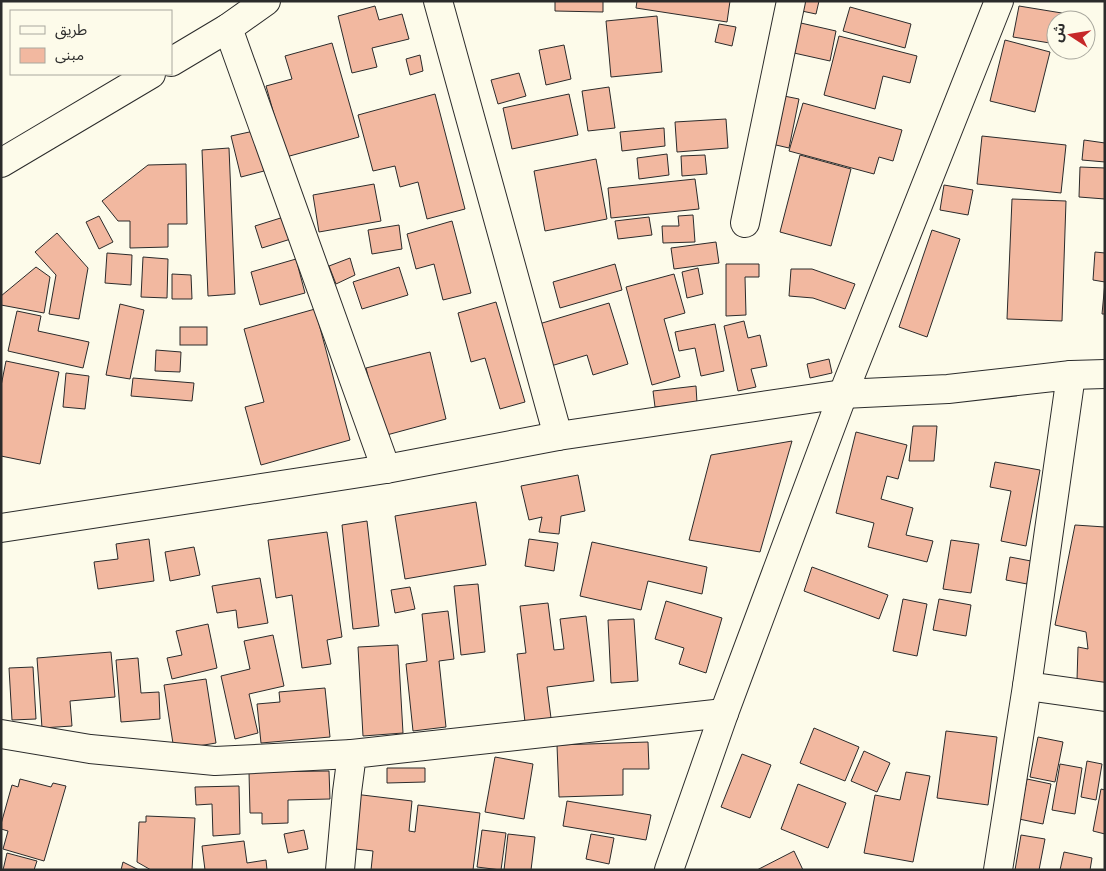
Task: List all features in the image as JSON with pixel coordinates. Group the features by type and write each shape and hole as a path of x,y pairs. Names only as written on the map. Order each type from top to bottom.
{"street":[{"path":"172,61 228,28 266,1"},
{"path":"438,1 558,436"},
{"path":"745,223 791,1"},
{"path":"668,870 842,394 1000,1"},
{"path":"228,28 386,469"},
{"path":"1,163 149,75"},
{"path":"1,528 386,469 558,436 842,394 948,389 1105,374"},
{"path":"998,870 1072,376"},
{"path":"1027,686 1105,697"},
{"path":"1,734 90,749 215,761 352,754 724,713"},
{"path":"340,870 352,754"}],"building":[{"path":"555,1 603,1 603,12 555,11"},
{"path":"637,1 730,1 727,22 636,8"},
{"path":"799,1 819,1 816,14 797,10"},
{"path":"375,6 379,20 402,14 409,39 372,48 377,67 352,73 338,16"},
{"path":"1019,6 1046,10 1046,42 1013,37"},
{"path":"850,7 911,24 905,48 843,31"},
{"path":"657,16 662,72 611,77 606,21"},
{"path":"792,21 836,31 830,61 785,51"},
{"path":"719,24 736,27 732,46 715,42"},
{"path":"839,36 917,56 910,83 883,76 875,109 824,95"},
{"path":"1005,40 1046,51 1046,60 1048,60 1035,112 990,101"},
{"path":"332,43 359,137 286,157 266,86 292,79 285,56"},
{"path":"564,45 571,79 546,85 539,50"},
{"path":"420,55 423,71 410,75 406,59"},
{"path":"519,73 526,96 498,104 491,80"},
{"path":"609,87 615,128 588,131 582,91"},
{"path":"435,94 465,209 427,219 418,182 400,187 395,166 373,171 358,115"},
{"path":"569,94 578,135 512,149 503,108"},
{"path":"774,94 799,99 789,148 763,142"},
{"path":"803,103 902,130 893,161 879,157 874,174 789,151"},
{"path":"726,119 728,148 677,152 675,122"},
{"path":"664,128 665,146 622,151 620,132"},
{"path":"254,131 264,171 241,177 231,136"},
{"path":"982,136 1066,145 1061,193 977,184"},
{"path":"1084,140 1105,143 1105,162 1082,160"},
{"path":"229,148 235,294 208,296 202,150"},
{"path":"667,154 669,175 639,179 637,158"},
{"path":"705,155 707,174 682,176 681,156"},
{"path":"800,155 851,169 831,246 780,232"},
{"path":"596,159 607,219 545,231 534,171"},
{"path":"186,164 187,224 168,224 168,247 130,248 130,221 118,221 102,201 148,165"},
{"path":"1080,167 1105,168 1105,199 1079,197"},
{"path":"695,179 699,209 611,218 608,188"},
{"path":"374,184 381,221 319,232 313,195"},
{"path":"944,185 973,190 968,215 940,210"},
{"path":"1012,199 1066,201 1062,321 1007,319"},
{"path":"693,215 695,242 663,243 662,226 679,226 678,216"},
{"path":"99,216 113,242 99,249 86,222"},
{"path":"287,216 294,238 262,248 255,226"},
{"path":"649,217 652,235 618,239 615,221"},
{"path":"452,221 471,293 443,300 434,264 416,269 407,234"},
{"path":"399,225 402,249 372,254 368,230"},
{"path":"932,230 960,239 927,337 899,327"},
{"path":"57,233 88,268 79,319 49,314 56,275 35,252"},
{"path":"716,242 719,263 674,269 671,248"},
{"path":"1095,252 1105,253 1105,282 1093,280"},
{"path":"107,253 132,255 131,285 105,283"},
{"path":"143,257 168,259 167,298 141,297"},
{"path":"350,258 355,275 336,284 329,266"},
{"path":"296,259 305,293 260,305 251,272"},
{"path":"615,264 622,290 560,308 553,282"},
{"path":"726,264 759,264 759,277 745,277 746,315 726,316"},
{"path":"36,267 50,277 44,313 1,305 1,296"},
{"path":"399,267 408,295 362,309 353,282"},
{"path":"698,268 703,294 687,298 682,272"},
{"path":"791,269 812,269 855,284 845,309 813,298 789,296"},
{"path":"172,274 191,275 192,299 172,299"},
{"path":"674,274 685,313 664,319 680,377 652,385 626,287"},
{"path":"1105,282 1105,314 1102,314"},
{"path":"496,302 525,402 500,409 485,358 471,362 458,313"},
{"path":"609,303 628,364 593,375 587,355 551,366 539,324"},
{"path":"120,304 144,310 130,379 106,375"},
{"path":"315,309 350,440 261,465 245,407 264,402 244,329"},
{"path":"17,311 41,316 38,331 89,342 83,368 8,351"},
{"path":"744,321 748,338 760,335 767,366 751,369 756,387 738,391 724,326"},
{"path":"715,324 724,371 701,376 695,348 679,351 675,332"},
{"path":"180,327 207,327 207,345 180,345"},
{"path":"156,350 181,352 180,372 155,371"},
{"path":"430,352 446,419 383,436 366,368"},
{"path":"829,359 832,373 810,378 807,364"},
{"path":"6,361 59,372 40,464 1,456 1,386"},
{"path":"66,373 89,376 85,409 63,407"},
{"path":"133,378 194,383 192,401 131,396"},
{"path":"696,386 697,403 655,407 653,391"},
{"path":"913,426 937,426 934,461 909,461"},
{"path":"856,432 907,445 898,479 887,476 881,499 913,508 906,535 933,541 927,562 868,547 874,523 836,513"},
{"path":"792,441 760,552 689,540 711,455"},
{"path":"995,462 1040,470 1026,546 1001,541 1011,491 990,487"},
{"path":"578,475 585,511 561,516 559,534 539,532 542,517 529,520 521,486"},
{"path":"476,502 486,565 405,579 395,516"},
{"path":"367,521 379,626 353,629 342,525"},
{"path":"1075,525 1105,527 1105,685 1077,680 1078,647 1088,649 1086,632 1055,625"},
{"path":"327,532 342,637 327,640 331,664 302,668 292,595 276,598 268,540"},
{"path":"149,539 154,581 98,589 94,562 118,559 116,544"},
{"path":"529,539 558,543 554,571 525,566"},
{"path":"951,540 979,544 971,593 943,589"},
{"path":"592,542 707,567 702,594 648,581 641,610 580,596"},
{"path":"194,547 200,575 170,581 165,552"},
{"path":"1010,557 1031,561 1027,584 1006,580"},
{"path":"812,567 888,595 879,619 804,591"},
{"path":"260,578 268,623 238,628 236,610 217,613 212,586"},
{"path":"478,584 485,652 461,655 454,586"},
{"path":"410,587 415,609 395,613 391,590"},
{"path":"903,599 927,604 917,656 893,651"},
{"path":"939,599 971,605 966,636 933,630"},
{"path":"666,601 722,618 706,673 679,664 684,648 655,639"},
{"path":"548,603 554,650 564,649 560,619 586,616 594,681 547,687 551,718 525,722 517,654 526,653 520,606"},
{"path":"448,611 454,659 439,661 446,727 413,731 406,664 427,661 422,614"},
{"path":"634,619 638,681 611,683 608,620"},
{"path":"208,624 217,668 172,679 167,658 182,655 176,631"},
{"path":"273,635 284,686 249,694 258,733 235,739 221,676 250,669 244,641"},
{"path":"398,645 403,733 363,736 358,647"},
{"path":"111,652 115,697 70,701 72,726 42,728 37,658"},
{"path":"138,658 141,693 159,692 160,719 121,722 116,660"},
{"path":"33,667 36,719 12,720 9,668"},
{"path":"206,679 216,743 174,750 164,685"},
{"path":"325,688 330,737 261,743 257,704 280,702 279,692"},
{"path":"814,728 859,747 845,781 800,763"},
{"path":"946,731 997,737 988,805 937,798"},
{"path":"1038,737 1063,742 1055,782 1030,777"},
{"path":"648,742 649,769 623,769 623,795 559,797 557,745"},
{"path":"864,751 890,763 877,792 851,781"},
{"path":"742,754 771,765 750,818 721,807"},
{"path":"495,757 533,764 524,819 485,812"},
{"path":"1087,761 1102,764 1096,800 1081,797"},
{"path":"1060,764 1082,768 1075,814 1052,810"},
{"path":"387,768 425,768 425,782 387,783"},
{"path":"329,771 330,799 288,800 288,823 262,824 262,813 250,813 249,772"},
{"path":"906,772 930,776 913,862 864,853 875,795 900,800"},
{"path":"20,779 51,787 53,783 66,786 44,861 3,849 8,831 1,829 1,824 12,785 18,787"},
{"path":"1027,779 1051,784 1043,824 1019,819"},
{"path":"798,784 846,803 828,848 781,829"},
{"path":"239,786 240,834 213,836 212,804 196,805 195,787"},
{"path":"1101,789 1105,790 1105,834 1093,831"},
{"path":"354,794 412,801 409,831 415,832 418,805 480,813 473,870 371,870 373,851 347,848"},
{"path":"567,801 651,815 646,840 563,826"},
{"path":"146,816 195,818 192,870 151,870 137,862 139,822 146,822"},
{"path":"304,830 308,849 288,853 284,834"},
{"path":"482,830 506,833 501,870 477,867"},
{"path":"508,834 535,837 531,870 504,870"},
{"path":"591,834 614,838 609,864 586,859"},
{"path":"1021,835 1045,839 1039,870 1015,870"},
{"path":"244,841 247,863 266,860 267,870 205,870 202,846"},
{"path":"794,851 803,870 757,870"},
{"path":"1064,852 1092,858 1090,870 1060,870"},
{"path":"7,853 37,861 34,870 3,870"},
{"path":"123,862 139,870 121,870"}]}
